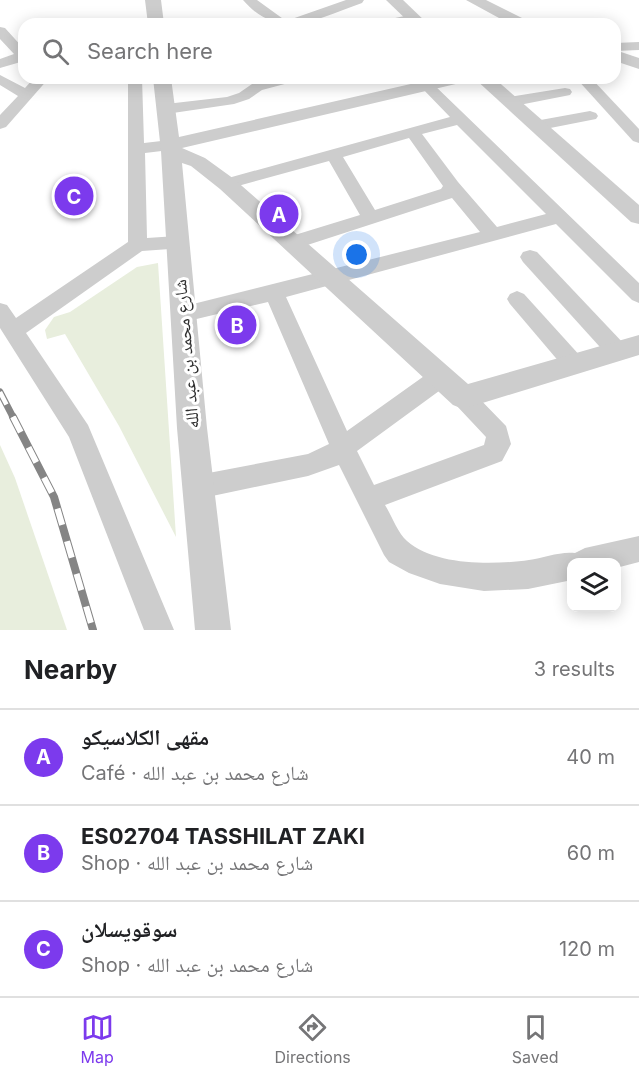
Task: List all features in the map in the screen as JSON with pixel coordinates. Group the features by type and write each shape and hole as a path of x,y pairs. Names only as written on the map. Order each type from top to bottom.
{"street":[{"path":"153,0 155,18"},
{"path":"249,0 274,18"},
{"path":"308,0 326,11"},
{"path":"306,18 358,0"},
{"path":"394,0 414,18"},
{"path":"474,0 510,18"},
{"path":"2,35 18,50"},
{"path":"621,47 639,46"},
{"path":"621,57 639,64"},
{"path":"0,63 18,58"},
{"path":"0,80 27,95"},
{"path":"0,123 37,84"},
{"path":"135,84 138,245"},
{"name":"شارع محمد بن عبد الله","path":"163,84 198,487 213,630"},
{"path":"166,109 229,101 244,96 250,84"},
{"path":"136,149 170,148 435,84"},
{"path":"490,84 639,217"},
{"path":"589,84 639,138"},
{"path":"427,86 639,295"},
{"path":"509,102 565,92"},
{"path":"622,120 639,115"},
{"path":"535,126 590,116"},
{"path":"227,184 460,119"},
{"path":"413,133 452,186 492,234"},
{"path":"170,148 198,162 227,184 442,376 497,434 499,444 493,453 368,499"},
{"path":"333,154 371,218"},
{"path":"292,243 448,193 452,186"},
{"path":"184,314 274,293 558,216"},
{"path":"159,630 79,432 7,321 138,245 177,243"},
{"path":"530,257 628,348"},
{"path":"274,293 344,449 368,499 397,550 459,576 494,578 567,567"},
{"path":"517,299 574,364"},
{"path":"463,397 628,348"},
{"path":"198,487 308,465 329,458 442,376"},
{"path":"602,558 639,549"}],"green space":[{"path":"158,263 176,537 119,426 65,334 47,339 45,330 54,317 70,312 137,267"},
{"path":"0,445 15,478 67,630 0,630"}],"railway":[{"path":"0,392 14,419"},
{"path":"13,417 54,497 93,630"}],"place":[{"name":"سوقويسلان","path":"74,196"},
{"name":"مقهى الكلاسيكو","path":"279,214"},
{"name":"ES02704 TASSHILAT ZAKI","path":"237,325"}]}
